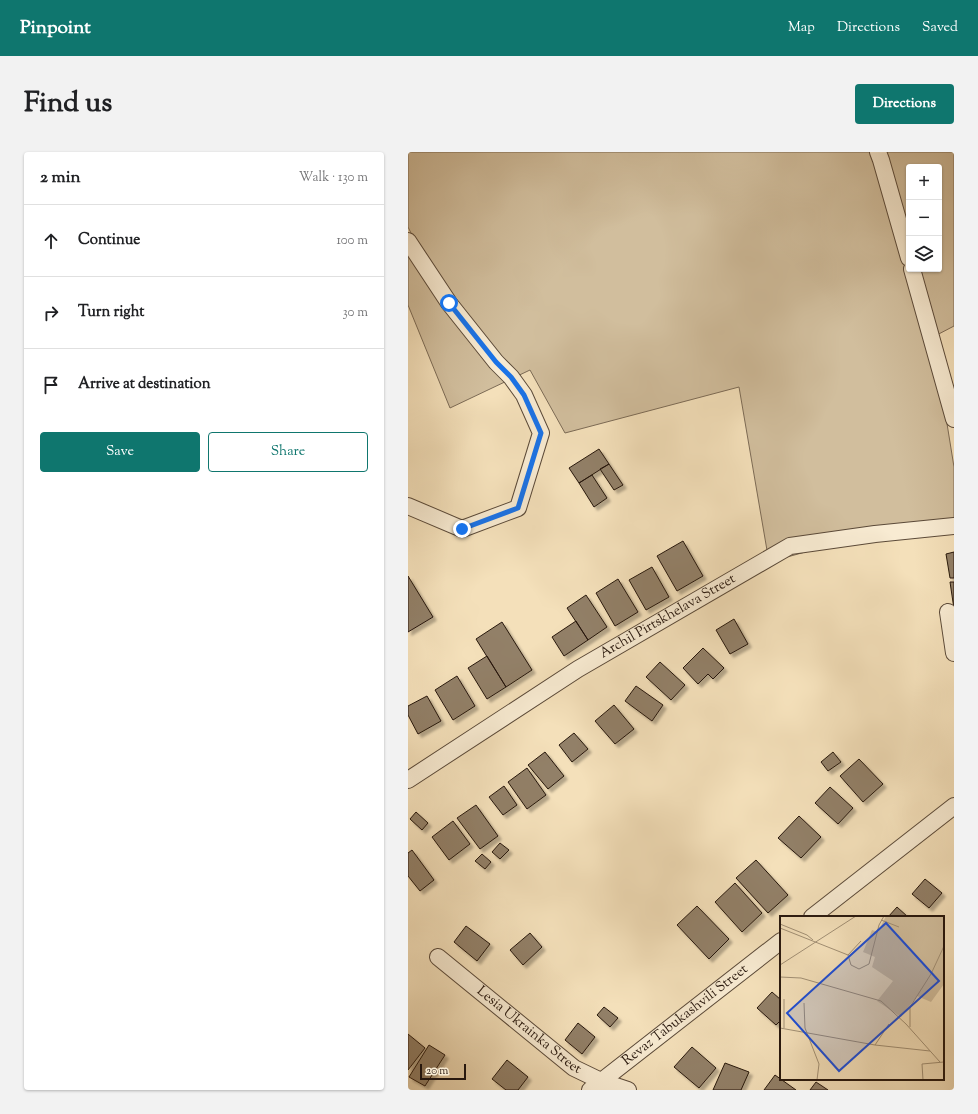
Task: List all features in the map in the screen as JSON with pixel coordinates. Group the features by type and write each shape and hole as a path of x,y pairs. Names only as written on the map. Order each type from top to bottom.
{"street":[{"path":"878,152 906,248"},
{"path":"408,241 449,303 496,362 511,377 524,395 541,433 518,508 462,529 408,506"},
{"path":"913,272 954,419"},
{"name":"Archil Pirtskhelava Street","path":"408,780 578,669 790,546 875,534 954,526"},
{"path":"948,612 954,653"},
{"path":"813,916 954,806"},
{"name":"Revaz Tabukashvili Street","path":"595,1086 780,942"},
{"name":"Lesia Ukrainka Street","path":"438,957 595,1086 628,1090"}],"shaded area":[{"path":"408,152 954,152 954,326 933,337 954,467 954,519 867,535 769,562 739,387 565,433 530,370 450,408 408,305 408,245 415,241 408,227"}],"building":[{"path":"599,449 609,464 579,483 569,468"},
{"path":"609,464 623,485 614,490 600,469"},
{"path":"592,475 607,498 594,507 579,483"},
{"path":"683,541 703,576 677,591 657,556"},
{"path":"954,552 954,578 950,578 946,554"},
{"path":"652,567 669,597 646,610 629,580"},
{"path":"408,576 433,617 408,632"},
{"path":"618,579 638,612 615,626 596,593"},
{"path":"950,582 954,582 954,609"},
{"path":"586,595 607,627 588,640 567,608"},
{"path":"734,619 748,644 730,654 716,630"},
{"path":"576,621 588,640 564,656 552,637"},
{"path":"502,622 532,670 506,687 476,639"},
{"path":"703,648 724,668 713,679 708,674 698,684 683,668"},
{"path":"487,656 506,687 487,699 468,668"},
{"path":"660,662 685,685 671,700 646,677"},
{"path":"457,676 475,706 453,720 435,690"},
{"path":"636,686 663,705 652,721 625,701"},
{"path":"427,696 441,721 418,734 408,715 408,706"},
{"path":"614,705 634,729 615,744 595,721"},
{"path":"574,733 588,749 572,762 559,745"},
{"path":"545,752 564,776 548,789 528,765"},
{"path":"833,752 841,762 828,771 821,762"},
{"path":"859,759 883,784 863,802 840,776"},
{"path":"527,768 546,795 527,809 508,782"},
{"path":"504,786 517,805 503,815 489,797"},
{"path":"830,787 853,808 838,824 815,803"},
{"path":"476,805 498,836 480,849 457,818"},
{"path":"416,812 428,823 422,830 410,819"},
{"path":"799,816 821,837 801,858 778,838"},
{"path":"453,821 470,844 449,860 432,837"},
{"path":"500,843 509,850 500,859 492,852"},
{"path":"412,850 434,880 420,891 408,876 408,853"},
{"path":"482,854 491,862 485,869 475,861"},
{"path":"756,860 788,895 768,913 736,878"},
{"path":"925,879 942,893 929,908 912,894"},
{"path":"735,883 762,913 742,932 715,902"},
{"path":"697,906 729,939 709,959 677,925"},
{"path":"897,907 907,916 889,916"},
{"path":"466,926 490,944 477,961 454,942"},
{"path":"530,933 542,947 523,965 510,950"},
{"path":"772,992 780,999 780,1021 776,1025 757,1008"},
{"path":"604,1007 618,1018 610,1027 597,1015"},
{"path":"578,1023 595,1037 582,1054 565,1040"},
{"path":"408,1034 425,1048 408,1070"},
{"path":"429,1045 445,1055 425,1086 409,1077"},
{"path":"692,1047 716,1068 699,1088 674,1067"},
{"path":"507,1060 528,1077 518,1090 506,1090 492,1079"},
{"path":"725,1063 749,1072 741,1090 713,1090"},
{"path":"775,1075 796,1090 764,1090"},
{"path":"816,1082 828,1090 810,1090"}],"route":[{"path":"449,303 496,362 511,377 524,395 541,433 518,508 462,529"}]}
